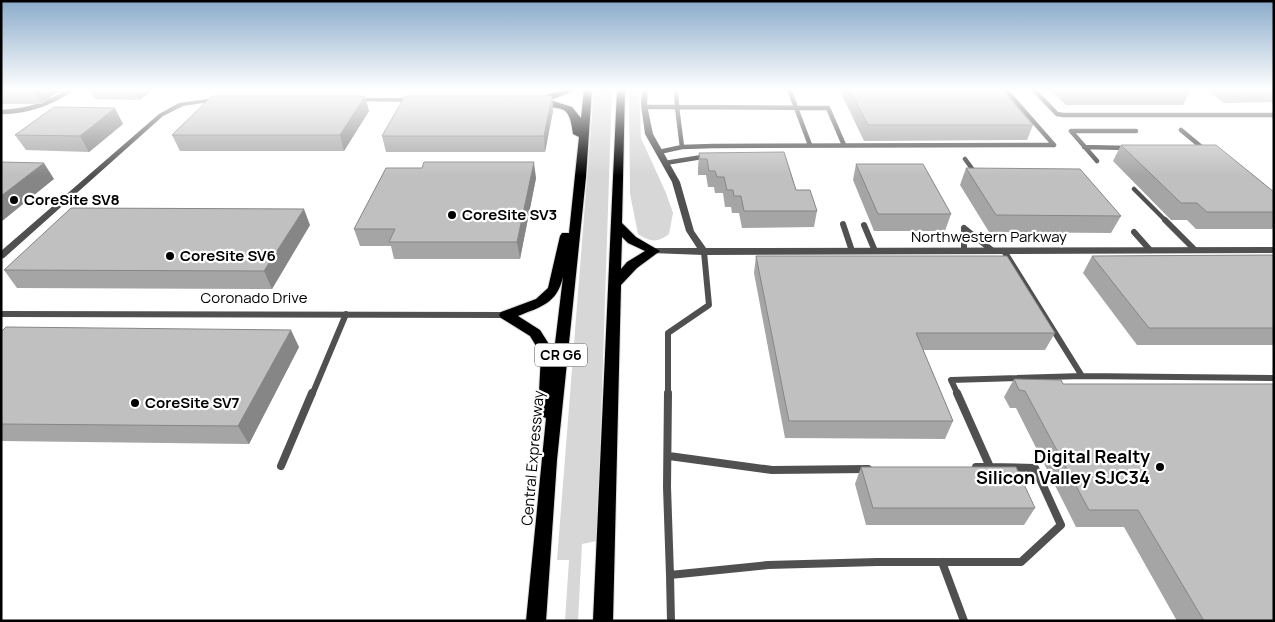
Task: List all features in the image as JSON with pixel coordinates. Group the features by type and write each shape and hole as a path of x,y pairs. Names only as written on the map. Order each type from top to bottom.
{"highway":[{"path":"506,315 540,302 554,289 580,177 576,118"},
{"name":"Central Expressway","path":"536,621 549,460 585,118"},
{"path":"603,621 619,118"},
{"path":"616,223 632,240 654,251"},
{"path":"614,285 632,265 654,251"},
{"path":"506,315 535,332 548,354 545,443 549,460"}],"street":[{"path":"1,256 158,118"},
{"path":"647,118 649,134 676,182 690,231 704,252"},
{"name":"Northwestern Parkway","path":"654,251 1274,250"},
{"name":"Coronado Drive","path":"1,314 506,315"}],"lane":[{"path":"678,118 682,147"},
{"path":"800,118 810,145"},
{"path":"832,118 844,145"},
{"path":"659,152 682,147 1054,145 1030,118"},
{"path":"1181,130 1209,154"},
{"path":"1097,161 1084,148 1072,131 1136,131"},
{"path":"1084,148 1131,148"},
{"path":"1194,148 1202,148"},
{"path":"665,163 702,157"},
{"path":"965,159 978,177"},
{"path":"1134,189 1195,250"},
{"path":"843,224 852,251"},
{"path":"864,225 875,251"},
{"path":"964,251 964,228 993,251"},
{"path":"1134,232 1150,250"},
{"path":"1004,251 1082,376"},
{"path":"671,621 667,487 669,456 668,333 709,305 704,252"},
{"path":"280,466 346,314"},
{"path":"990,467 951,380 1082,376 1274,378"},
{"path":"669,456 772,470 881,468"},
{"path":"670,575 768,565 1021,562 1061,525 1035,468 970,467"},
{"path":"942,562 964,621"}],"shaded area":[{"path":"592,118 611,118 597,541 582,544 578,621 565,621 569,560 557,560"},
{"path":"629,118 640,118 641,138 673,213 669,234 658,240 650,240 638,234 630,194"}],"building":[{"path":"39,118 102,118 80,136 15,135"},
{"path":"189,118 351,118 340,135 172,135"},
{"path":"392,118 548,118 544,136 382,136"},
{"path":"864,118 1027,118 1033,125 868,125"},
{"path":"1121,145 1216,145 1274,192 1274,212 1207,212 1197,203 1181,203"},
{"path":"784,152 796,190 810,190 817,211 744,211 741,196 734,196 733,190 727,190 724,177 717,177 715,171 709,171 707,159 700,159 699,153"},
{"path":"1,162 44,163 1,196"},
{"name":"CoreSite SV3","path":"424,162 534,162 517,242 389,242 395,229 354,229 386,168 422,168"},
{"path":"856,164 923,164 951,214 878,214"},
{"path":"966,168 1080,169 1121,216 996,215"},
{"name":"CoreSite SV6","path":"71,208 304,209 264,271 4,270"},
{"path":"1274,255 1274,328 1149,328 1092,256"},
{"path":"756,256 1007,256 1055,333 916,333 953,421 789,421"},
{"name":"CoreSite SV7","path":"6,327 291,330 238,426 1,424 1,332"},
{"name":"Digital Realty Silicon Valley SJC34","path":"1014,379 1061,380 1063,384 1274,384 1274,621 1204,621 1138,510 1089,510 1025,391 1019,390"},
{"path":"861,467 1016,467 1035,508 873,508"}],"place":[{"name":"CoreSite SV8","path":"14,200"},
{"name":"CoreSite SV3","path":"452,215"},
{"name":"CoreSite SV6","path":"170,256"},
{"name":"CoreSite SV7","path":"135,403"},
{"name":"Digital Realty Silicon Valley SJC34","path":"1160,467"}]}
